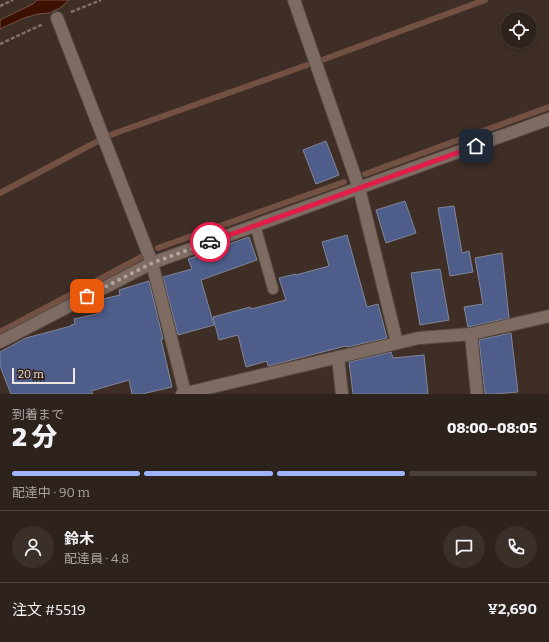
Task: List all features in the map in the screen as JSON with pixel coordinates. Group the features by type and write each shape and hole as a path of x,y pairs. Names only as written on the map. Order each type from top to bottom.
{"street":[{"path":"294,0 359,188 397,343"},
{"path":"57,18 152,263 183,394 222,390 338,357 419,338 471,334 549,316"},
{"path":"0,342 152,263 549,119"},
{"path":"471,334 476,394"},
{"path":"338,357 342,394"}],"lane":[{"path":"255,225 273,289"}],"path":[{"path":"0,6 13,0"}],"shaded area":[{"path":"37,0 69,0 60,8 49,13 24,18 0,29 0,20 33,4"}],"building":[{"path":"326,141 339,175 316,184 303,150"},
{"path":"405,201 416,233 386,243 376,210"},
{"path":"454,206 462,253 469,251 473,272 450,276 438,208"},
{"path":"347,235 367,307 378,304 387,338 346,346 268,366 267,361 246,367 238,335 219,340 213,317 250,307 251,309 286,300 279,278 329,266 322,242"},
{"path":"249,237 257,260 201,280 214,325 178,335 163,277 192,269 188,259"},
{"path":"502,253 509,318 468,327 464,307 483,304 475,258"},
{"path":"440,269 449,320 420,325 411,273"},
{"path":"149,281 163,339 161,339 172,387 142,394 132,394 129,380 91,391 93,394 11,394 0,366 0,352 26,338 71,326 75,324 74,319 101,313 98,300 120,295 119,290"},
{"path":"511,333 518,392 485,394 479,340"},
{"path":"391,352 393,358 424,355 428,394 353,394 349,362"}],"waterway":[{"path":"322,60 485,0"},
{"path":"110,135 307,65"},
{"path":"365,174 549,107"},
{"path":"0,193 100,140"},
{"path":"158,248 344,182"},
{"path":"0,332 145,255"}],"way so far":[{"path":"87,296 152,263 210,242"}],"route":[{"path":"210,242 476,146"}]}
